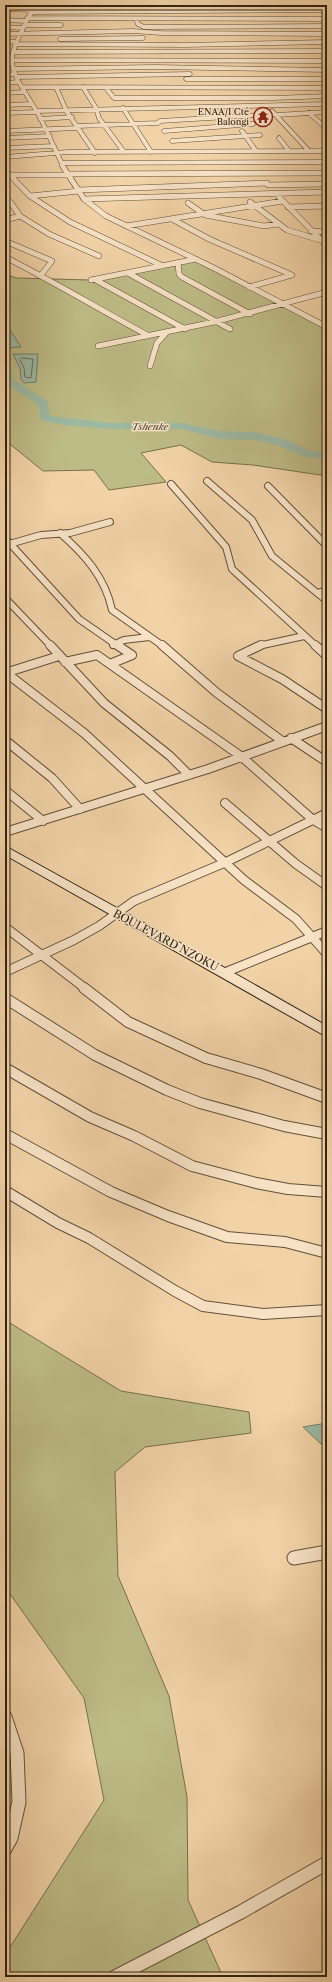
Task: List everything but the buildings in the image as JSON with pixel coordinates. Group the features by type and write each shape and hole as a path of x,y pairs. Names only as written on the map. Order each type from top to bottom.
{"street":[{"path":"38,5 27,18 15,45 12,60 13,68 24,92 50,136 67,174 84,199 105,215 196,259 327,327"},
{"path":"5,9 27,18 327,19"},
{"path":"5,20 27,18 327,10"},
{"path":"5,14 63,25"},
{"path":"5,27 27,18"},
{"path":"136,19 138,24"},
{"path":"131,24 138,24 144,27 327,26"},
{"path":"5,54 15,45 52,32 110,31 234,34 327,34"},
{"path":"5,34 15,45 185,45 327,42"},
{"path":"15,45 46,38"},
{"path":"53,38 143,38"},
{"path":"5,41 15,45 98,51 327,51"},
{"path":"98,51 101,60 104,62 104,68"},
{"path":"12,60 327,61"},
{"path":"133,60 134,68"},
{"path":"5,67 327,70"},
{"path":"182,74 192,92"},
{"path":"5,83 18,80 206,74"},
{"path":"5,75 18,80 56,87 327,88"},
{"path":"186,79 327,79"},
{"path":"56,87 66,111 72,117 77,127 95,152"},
{"path":"83,87 105,126 124,152"},
{"path":"214,87 218,107"},
{"path":"230,87 235,94 233,98"},
{"path":"106,88 114,98 327,96"},
{"path":"5,93 24,92"},
{"path":"5,105 32,104"},
{"path":"5,113 66,111 96,108 271,108 327,104"},
{"path":"123,108 151,152"},
{"path":"146,108 153,116"},
{"path":"271,108 309,151"},
{"path":"5,131 327,112"},
{"path":"309,113 327,129"},
{"path":"40,119 72,117"},
{"path":"302,119 327,117"},
{"path":"281,120 295,120"},
{"path":"319,122 327,122"},
{"path":"158,123 181,152 180,155 183,162"},
{"path":"164,131 253,124"},
{"path":"237,126 245,135 254,151 254,168 288,207 320,241 327,246"},
{"path":"214,127 221,137"},
{"path":"172,141 260,135"},
{"path":"5,138 50,136"},
{"path":"278,138 289,151"},
{"path":"5,148 54,146"},
{"path":"106,152 120,146"},
{"path":"5,156 58,154 68,152 327,151"},
{"path":"62,163 327,162"},
{"path":"5,170 30,196 70,222 163,266"},
{"path":"10,175 327,173"},
{"path":"30,196 78,190 268,184 327,184"},
{"path":"84,199 327,192"},
{"path":"241,195 287,230 327,242"},
{"path":"5,198 11,203 20,216 48,234 99,256"},
{"path":"126,226 253,204 283,201"},
{"path":"188,203 201,213 210,217 264,226 278,224"},
{"path":"288,207 327,206"},
{"path":"5,220 20,216"},
{"path":"172,219 209,239 247,254 292,275 250,287"},
{"path":"311,231 327,232"},
{"path":"5,241 52,261 41,275"},
{"path":"5,257 41,275 88,303 149,336"},
{"path":"185,329 93,279 196,259"},
{"path":"178,263 179,274 182,277 250,314"},
{"path":"128,273 230,329"},
{"path":"98,346 219,322 285,306 325,294"},
{"path":"150,366 160,337 168,332"},
{"path":"207,480 252,520 272,556 327,601"},
{"path":"171,484 226,547 232,569 241,579 327,656"},
{"path":"268,486 327,546"},
{"path":"8,544 40,535 70,533 110,522"},
{"path":"60,533 90,562 108,593 112,610 179,659 216,693 282,741"},
{"path":"5,538 8,544 78,618 113,645 132,655 110,664"},
{"path":"317,593 327,590"},
{"path":"6,601 104,703 170,756 189,775"},
{"path":"304,636 284,639 249,650 238,656 288,682 327,709"},
{"path":"113,645 124,640 149,637"},
{"path":"65,662 96,655 242,757 312,819 327,828"},
{"path":"5,672 59,656"},
{"path":"5,672 84,733 224,863 296,919 314,937 327,954"},
{"path":"5,832 189,775 327,726"},
{"path":"291,738 327,762"},
{"path":"5,740 52,778 80,809"},
{"path":"5,790 43,821"},
{"path":"225,803 296,864 327,886"},
{"path":"5,972 43,955 99,926 134,901 224,863 327,813"},
{"name":"BOULEVARD NZOKU","path":"5,850 116,913 226,972 327,1032"},
{"path":"5,927 43,955 113,1012 133,1025 206,1058 262,1074 327,1098"},
{"path":"226,972 327,931"},
{"path":"5,998 83,1048 142,1079 173,1092 229,1111 305,1132 327,1134"},
{"path":"5,1068 90,1117 134,1136 192,1166 256,1183 288,1189 327,1192"},
{"path":"5,1134 111,1192 168,1216 227,1237 285,1242 327,1253"},
{"path":"5,1190 58,1223 89,1238 202,1306 263,1314 327,1310"},
{"path":"294,1558 327,1552"},
{"path":"5,1717 17,1753 19,1802 11,1838 5,1849"},
{"path":"115,1977 241,1912 327,1863"}],"shaded area":[{"path":"196,259 327,327 327,476 253,465 212,462 181,445 141,453 166,482 109,490 94,470 43,471 5,440 5,274 16,278 91,280"},
{"path":"5,1320 121,1391 249,1412 251,1433 145,1447 115,1472 118,1576 169,1696 187,1797 188,1900 223,1977 5,1977 5,1955 104,1800 84,1698 5,1587"}],"water":[{"path":"5,330 10,330 21,347 5,348"},
{"path":"13,354 38,354 36,382 24,383 21,379 20,368"},
{"path":"327,1423 327,1443 321,1444 303,1427"}],"waterway":[{"name":"Tshenke","path":"5,363 9,382 43,403 45,418 63,422 111,426 182,426 220,435 256,436 283,443 309,454 327,455"}],"place":[{"name":"ENAA/I Cté Balongi","path":"263,117"}]}
